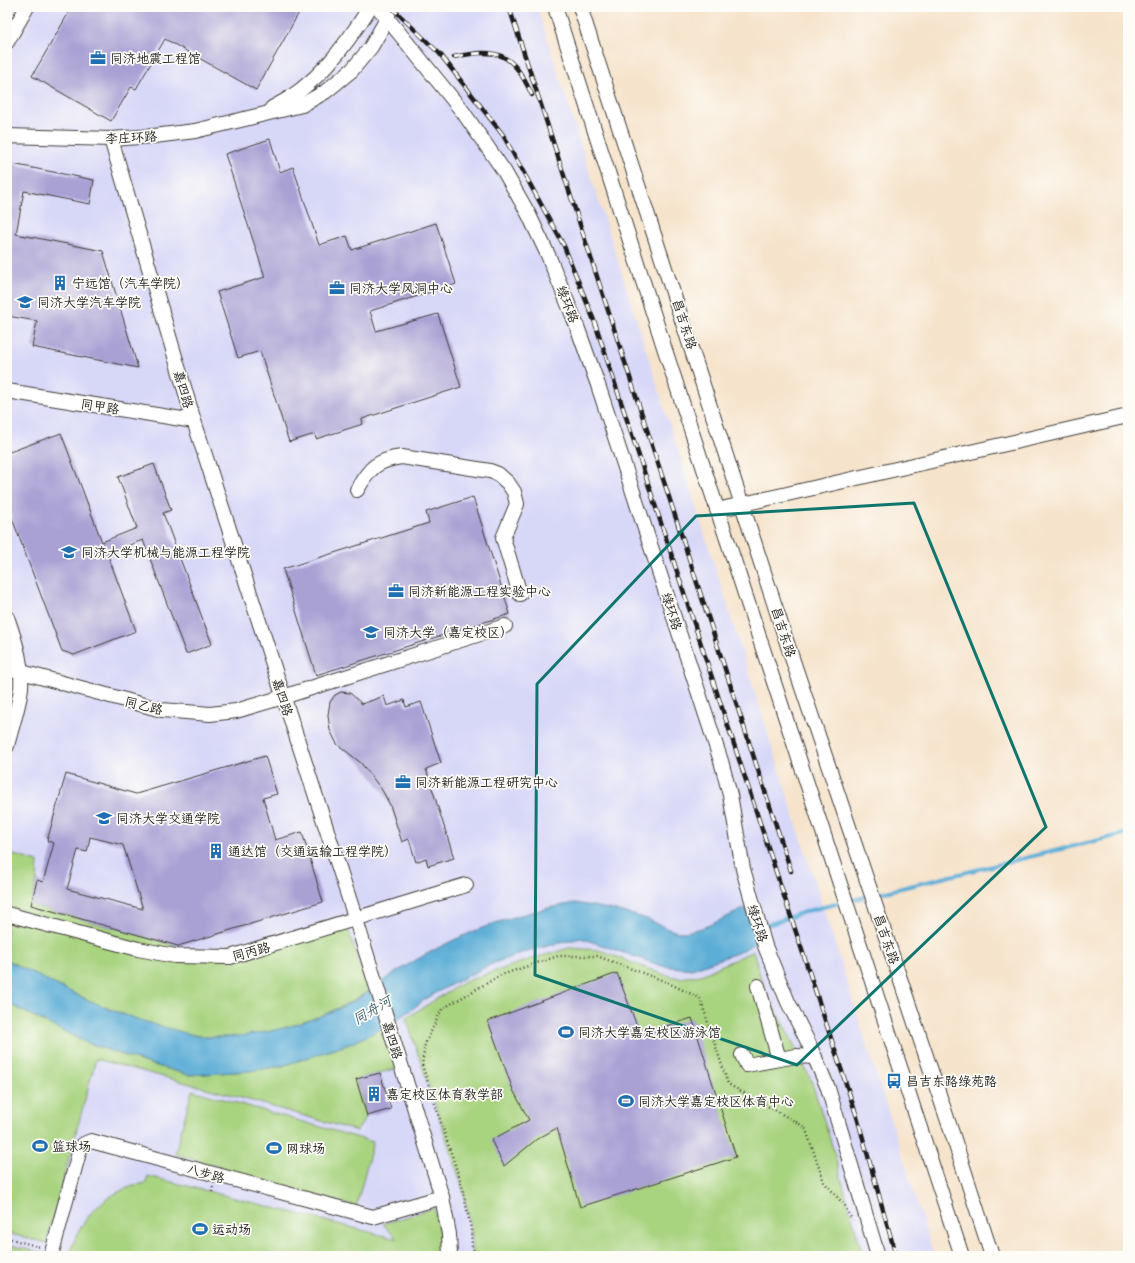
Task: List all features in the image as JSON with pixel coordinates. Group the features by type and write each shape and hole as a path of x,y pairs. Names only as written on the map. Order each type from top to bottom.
{"street":[{"path":"7,42 27,7"},
{"name":"李庄环路","path":"254,117 280,104 313,80 350,40 370,7"},
{"name":"昌吉东路","path":"555,7 717,510 962,1256"},
{"name":"昌吉东路","path":"580,7 788,646 883,925 992,1256"},
{"name":"李庄环路","path":"7,136 111,139 195,131 302,105 325,92 352,70 371,48 385,10"},
{"name":"绿环路","path":"385,10 463,112 504,171 528,213 562,288 598,385 721,761 730,795 743,869 765,946 788,1002 815,1057 828,1088 878,1256"},
{"name":"嘉四路","path":"111,139 194,421 356,920 442,1197 449,1234 450,1256"},
{"name":"同甲路","path":"7,391 194,421"},
{"path":"717,510 1128,416"},
{"path":"357,490 365,476 374,467 381,461 392,458 402,457 490,470 498,474 514,492 517,504 503,538 520,594"},
{"path":"7,617 13,634 14,670 21,694 7,746"},
{"name":"同乙路","path":"14,670 162,710 185,714 210,714 236,711 283,697 505,626"},
{"name":"同丙路","path":"7,914 138,949 175,956 208,958 230,957 356,920 466,885"},
{"path":"758,986 778,1059"},
{"path":"742,1055 747,1065 796,1056 815,1057"},
{"name":"八步路","path":"51,1253 80,1150 84,1144 92,1141 373,1217 442,1197"}],"path":[{"path":"484,1256 475,1252 472,1247 471,1229 462,1186 422,1065 425,1044 442,1009 501,975 558,956 597,956 664,981 700,998 728,1084 805,1127 824,1182 845,1206 855,1225"},
{"path":"7,1238 51,1253"}],"highlighted area":[{"path":"914,503 1046,827 797,1065 535,975 537,684 696,516"}],"shaded area":[{"name":"同济大学（嘉定校区）","path":"7,7 537,7 934,1256 7,1256"}],"green space":[{"path":"7,853 38,862 37,880 31,905 178,946 181,956 230,957 346,923 368,991 333,1010 293,1026 251,1035 230,1037 210,1037 190,1034 148,1023 106,1008 7,960"},
{"name":"同济大学嘉定校区体育中心","path":"569,948 599,950 659,973 679,978 701,975 753,951 765,991 811,1080 831,1142 863,1256 472,1256 471,1229 462,1186 406,1018 464,982"},
{"path":"7,1003 85,1042 143,1062 189,1075 250,1071 282,1066 350,1044 388,1024 401,1067 356,1080 367,1116 357,1131 228,1094 96,1059 46,1243 7,1233"},
{"name":"网球场","path":"192,1090 373,1142 356,1207 175,1154"},
{"path":"148,1176 397,1239 383,1224 434,1208 442,1244 441,1256 69,1256 80,1229 97,1208 107,1199 119,1192 146,1183"},
{"path":"7,1244 45,1254 45,1256 7,1256"}],"water":[{"name":"同舟河","path":"575,903 610,909 649,920 679,932 700,929 746,908 757,942 737,953 692,969 662,966 581,938 527,951 494,963 464,978 428,997 407,1013 373,1033 350,1044 282,1066 250,1071 189,1075 143,1062 85,1042 7,1003 7,960 86,999 126,1015 189,1034 205,1037 227,1037 263,1032 318,1017 350,1003 388,977 443,945 485,927 528,913"}],"building":[{"name":"同济地震工程馆","path":"72,7 302,7 256,90 165,39 136,89 131,87 111,121 32,76"},
{"name":"同济大学风洞中心","path":"270,139 280,172 293,167 319,245 347,236 352,250 436,223 456,284 370,311 376,331 438,314 461,387 362,419 363,424 316,439 315,434 289,442 260,351 238,358 217,292 265,277 225,154"},
{"name":"宁远馆（汽车学院）","path":"7,163 94,180 90,204 24,191 16,234 103,251 138,368 32,347 37,321 7,316"},
{"path":"61,433 102,542 137,528 118,477 154,464 171,510 163,513 212,644 186,654 143,540 107,553 136,631 74,655 62,651 7,505 7,453"},
{"name":"同济新能源工程实验中心","path":"473,497 510,614 316,675 283,569 429,523 426,512"},
{"name":"同济新能源工程研究中心","path":"341,692 350,693 362,704 384,696 387,706 404,700 406,707 421,702 441,763 426,769 454,858 428,866 426,858 416,862 409,839 402,842 390,805 382,790 361,763 337,744 330,730 328,715 330,702 335,695"},
{"name":"通达馆（交通运输工程学院）","path":"265,756 277,794 263,798 275,840 302,832 323,902 178,946 31,905 37,880 43,882 54,843 47,841 66,774 136,794","holes":["90,837 123,845 143,909 67,889 78,850 87,852"]},
{"path":"617,973 640,1034 692,1018 736,1157 580,1207 557,1128 537,1139 504,1166 491,1140 529,1120 513,1090 488,1021"},
{"name":"嘉定校区体育教学部","path":"380,1073 391,1109 367,1116 356,1079"}],"waterway":[{"path":"762,927 807,911 1128,833"}],"railway":[{"path":"391,7 440,54 503,135 564,246 595,323 857,1117 896,1256"},
{"path":"509,7 791,871"},
{"path":"454,57 482,53 502,56 518,70 532,95"}],"place":[{"name":"同济地震工程馆","path":"98,58"},
{"name":"宁远馆（汽车学院）","path":"60,283"},
{"name":"同济大学风洞中心","path":"337,288"},
{"name":"同济大学汽车学院","path":"25,302"},
{"name":"同济大学机械与能源工程学院","path":"69,552"},
{"name":"同济新能源工程实验中心","path":"396,591"},
{"name":"同济大学（嘉定校区）","path":"371,632"},
{"name":"同济新能源工程研究中心","path":"403,782"},
{"name":"同济大学交通学院","path":"104,818"},
{"name":"通达馆（交通运输工程学院）","path":"216,851"},
{"name":"同济大学嘉定校区游泳馆","path":"566,1032"},
{"name":"昌吉东路绿苑路","path":"894,1081"},
{"name":"嘉定校区体育教学部","path":"374,1094"},
{"name":"同济大学嘉定校区体育中心","path":"626,1101"},
{"name":"篮球场","path":"40,1146"},
{"name":"网球场","path":"274,1148"},
{"name":"运动场","path":"200,1229"}]}
